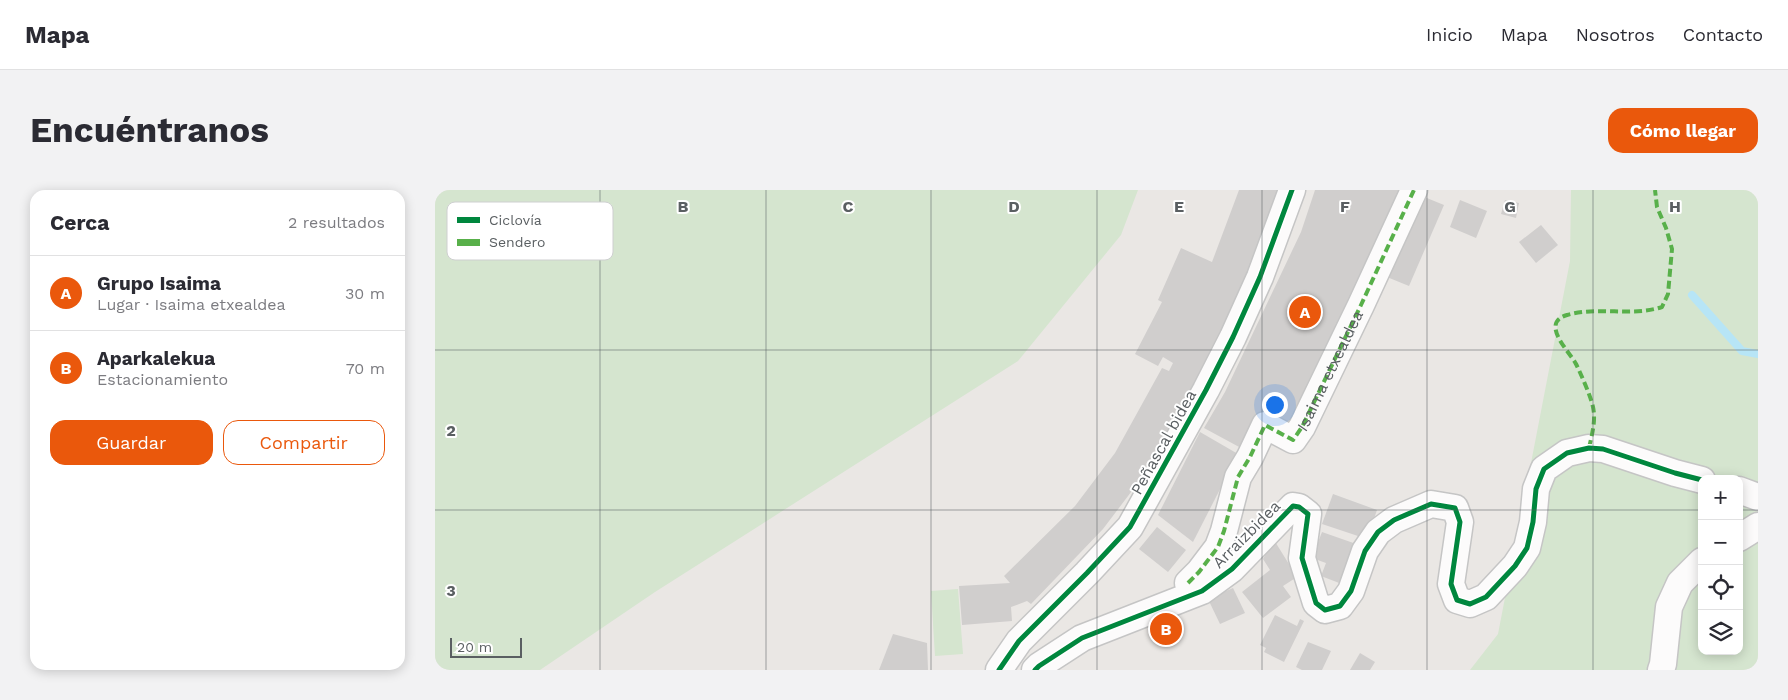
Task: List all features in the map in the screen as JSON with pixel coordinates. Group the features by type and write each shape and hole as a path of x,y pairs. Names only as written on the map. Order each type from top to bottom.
{"street":[{"name":"Peñascal bidea","path":"999,670 1019,641 1130,527 1233,337 1260,277 1292,190"},
{"name":"Isaima etxealdea","path":"1188,583 1218,547 1238,477 1250,458 1265,425 1293,440 1302,427 1414,190"},
{"name":"Arraizbidea","path":"1035,670 1082,638 1201,590 1233,570 1293,506 1299,507 1308,514 1303,558 1316,603 1325,610 1339,606 1351,591 1365,551 1377,532 1394,520 1431,504 1455,508 1460,522 1451,584 1457,600 1470,604 1486,597 1515,566 1527,548 1533,522 1536,489 1544,468 1567,453 1589,448 1603,449 1698,479"},
{"path":"1743,491 1758,497"},
{"path":"1743,535 1758,526"},
{"path":"1661,670 1669,607 1680,584 1699,565"}],"green space":[{"path":"435,190 1138,190 1121,235 1018,361 655,592 540,670 435,670"},
{"path":"1571,190 1758,190 1758,670 1470,670 1498,634 1570,261"},
{"path":"958,589 963,654 935,656 931,591"}],"building":[{"path":"1239,190 1279,190 1246,278 1221,333 1147,471 1103,529 1031,604 1027,601 1011,607 1012,621 962,625 959,586 1010,583 1004,576 1075,506 1115,453 1162,368 1169,371 1173,363 1163,357 1158,366 1135,354 1162,302 1158,300 1181,248 1212,262"},
{"path":"1315,190 1406,190 1290,428 1259,412 1241,448 1204,428 1225,392 1301,232"},
{"path":"1417,194 1444,205 1409,286 1382,275"},
{"path":"1460,200 1487,211 1476,238 1450,227"},
{"path":"1505,200 1519,203 1516,218 1501,214"},
{"path":"1541,225 1558,245 1536,263 1519,242"},
{"path":"1200,432 1238,454 1193,542 1158,515"},
{"path":"1333,494 1377,510 1367,539 1322,524"},
{"path":"1157,527 1186,550 1168,572 1139,549"},
{"path":"1322,532 1362,546 1347,586 1321,576 1326,563 1312,558"},
{"path":"1274,540 1297,577 1283,586 1291,597 1263,618 1242,592 1270,570 1263,559"},
{"path":"1233,588 1245,613 1220,624 1208,599"},
{"path":"1275,615 1297,626 1300,619 1304,621 1284,662 1264,652 1266,648 1260,645"},
{"path":"893,634 927,643 928,670 879,670"},
{"path":"1308,642 1331,651 1322,670 1302,670 1296,667"},
{"path":"1360,653 1375,662 1370,670 1350,670"}],"waterway":[{"path":"1692,295 1742,351 1758,354"}],"marked path":[{"path":"1188,583 1218,547 1238,477 1265,425 1293,440 1302,427 1414,190"},
{"path":"1589,448 1594,422 1592,403 1576,364 1559,338 1556,324 1559,319 1579,312 1638,311 1662,307 1668,294 1672,249 1657,207 1655,190"}],"cycle path":[{"path":"999,670 1019,641 1130,527 1206,390 1233,337 1260,277 1292,190"},
{"path":"1035,670 1082,638 1202,591 1232,569 1293,506 1299,507 1308,514 1302,558 1316,603 1325,610 1340,606 1351,591 1365,551 1378,532 1394,520 1431,504 1455,508 1460,522 1451,584 1457,600 1470,604 1486,597 1515,566 1527,548 1533,522 1536,489 1544,469 1567,453 1589,448 1603,449 1698,479"}],"place":[{"name":"Grupo Isaima","path":"1305,312"},
{"name":"Aparkalekua","path":"1166,629"}]}
